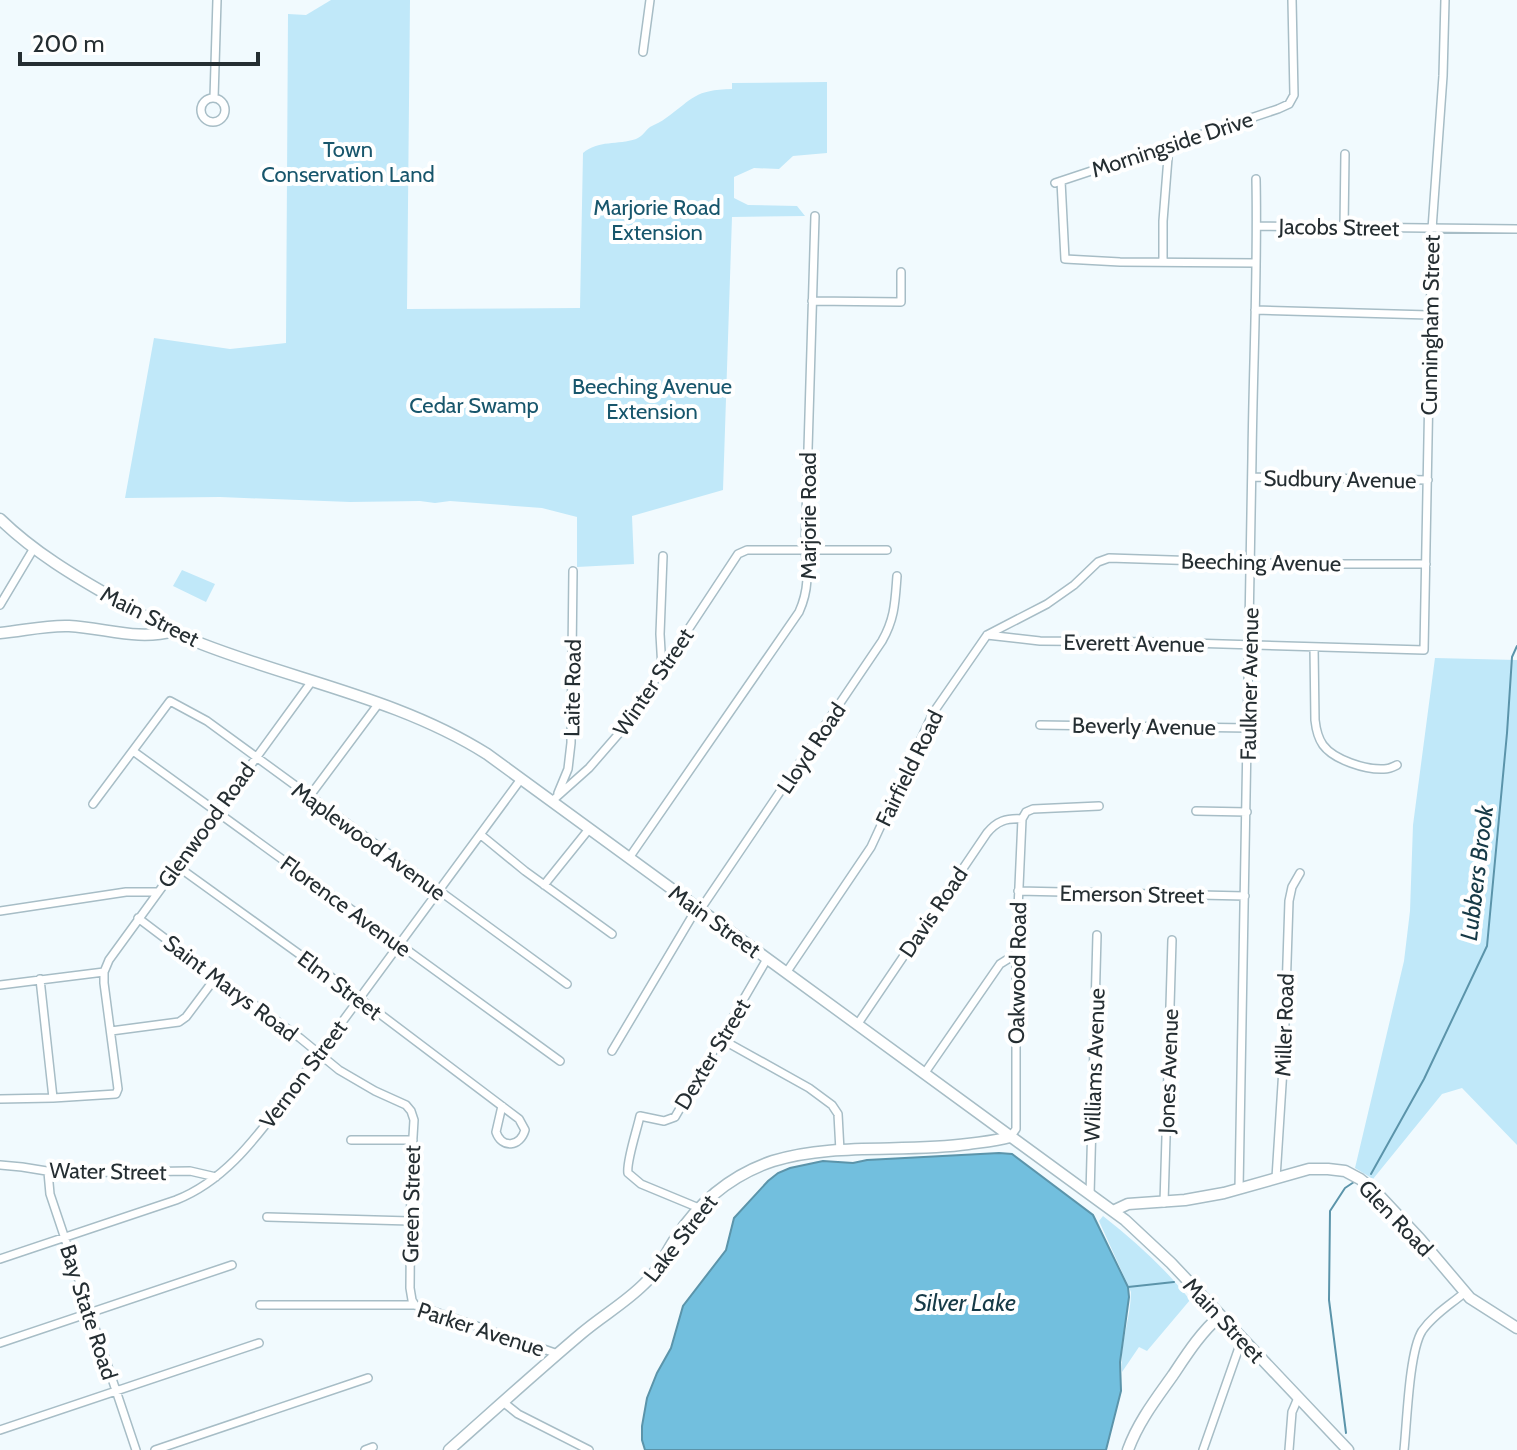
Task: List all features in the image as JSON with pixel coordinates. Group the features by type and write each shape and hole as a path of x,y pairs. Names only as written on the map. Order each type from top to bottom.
{"main road":[{"name":"Main Street","path":"0,519 72,575 174,631 203,644 379,703 456,735 487,754 1113,1211 1155,1246 1348,1450"},
{"path":"0,633 65,626 138,636 174,631"},
{"name":"Lake Street","path":"449,1450 589,1327 644,1285 682,1229 725,1184 759,1166 795,1156 946,1147 1010,1137"},
{"name":"Glen Road","path":"1113,1211 1128,1204 1193,1199 1301,1171 1319,1168 1345,1171 1375,1191 1464,1293 1517,1328"},
{"path":"1128,1450 1145,1415 1208,1327 1220,1316"}],"street":[{"path":"214,98 217,0"},
{"path":"643,52 650,0"},
{"name":"Morningside Drive","path":"1163,261 1064,258 1058,182 1289,104 1294,95 1292,0"},
{"name":"Cunningham Street","path":"1424,650 1429,315 1445,0"},
{"path":"1169,145 1163,261 1256,263"},
{"path":"1344,228 1345,154"},
{"name":"Faulkner Avenue","path":"1239,1189 1256,179"},
{"name":"Marjorie Road","path":"629,858 799,612 807,589 805,549 815,216"},
{"name":"Jacobs Street","path":"1257,226 1517,229"},
{"path":"812,301 901,302 901,272"},
{"path":"1255,310 1429,315"},
{"name":"Sudbury Avenue","path":"1252,477 1428,480"},
{"path":"0,605 34,548"},
{"path":"805,549 887,550"},
{"name":"Winter Street","path":"552,801 583,773 630,719 736,556 741,552 805,549"},
{"path":"662,669 663,556"},
{"name":"Beeching Avenue","path":"1098,562 1109,558 1426,564"},
{"name":"Fairfield Road","path":"786,973 871,847 933,713 987,635 1047,604 1074,585 1098,562"},
{"name":"Laite Road","path":"552,801 562,785 570,758 573,571"},
{"name":"Lloyd Road","path":"612,1051 699,909 882,641 894,612 897,576"},
{"name":"Everett Avenue","path":"987,635 1024,640 1424,650"},
{"path":"1314,647 1315,720 1324,747 1331,754 1351,763 1384,769 1397,765"},
{"name":"Glenwood Road","path":"104,972 138,918 312,681"},
{"name":"Maplewood Avenue","path":"133,751 170,701 199,716 567,984"},
{"path":"309,797 379,703"},
{"name":"Beverly Avenue","path":"1040,725 1249,728"},
{"path":"93,804 133,751"},
{"name":"Florence Avenue","path":"133,751 560,1061"},
{"name":"Vernon Street","path":"0,1259 187,1195 203,1188 216,1177 255,1138 521,779"},
{"path":"1022,819 1029,810 1099,806"},
{"path":"1196,811 1247,812"},
{"name":"Davis Road","path":"857,1025 991,829 1007,819 1022,819"},
{"name":"Oakwood Road","path":"1010,1137 1016,1129 1016,954 1022,819"},
{"path":"544,885 589,829"},
{"path":"481,835 612,934"},
{"name":"Elm Street","path":"177,866 359,999 502,1106 519,1119 524,1126 524,1135 516,1144 502,1142 496,1132 502,1106"},
{"name":"Miller Road","path":"1276,1178 1289,901 1300,873"},
{"name":"Emerson Street","path":"1018,891 1245,896"},
{"path":"0,911 126,892 158,892"},
{"name":"Saint Marys Road","path":"138,918 319,1054 362,1083 406,1105"},
{"name":"Williams Avenue","path":"1090,1195 1097,935"},
{"name":"Jones Avenue","path":"1164,1203 1172,940"},
{"path":"924,1074 1000,964 1016,954"},
{"name":"Dexter Street","path":"699,1208 641,1184 628,1173 627,1165 640,1116 664,1121 673,1118 767,959"},
{"path":"0,985 104,972 118,1089 116,1094 0,1099"},
{"path":"111,1031 179,1022 216,977"},
{"path":"40,979 53,1098"},
{"path":"721,1039 809,1088 832,1105 838,1114 840,1151"},
{"name":"Green Street","path":"406,1105 414,1120 410,1288 415,1305"},
{"path":"351,1140 413,1140"},
{"name":"Water Street","path":"0,1165 83,1174 190,1171 216,1177"},
{"name":"Bay State Road","path":"48,1172 50,1194 136,1450"},
{"path":"267,1217 410,1221"},
{"path":"0,1343 232,1265"},
{"path":"1404,1450 1418,1339 1434,1317 1464,1293"},
{"name":"Parker Avenue","path":"260,1305 415,1305 558,1354"},
{"path":"1203,1450 1242,1339"},
{"path":"0,1430 259,1343"},
{"path":"155,1450 368,1378"},
{"path":"1289,1450 1292,1412 1298,1398"},
{"path":"503,1402 518,1414 589,1450"}],"green space":[{"path":"331,0 410,0 407,309 580,308 583,153 602,144 636,139 695,96 732,89 732,83 827,82 827,153 793,156 779,169 754,168 734,177 734,198 748,205 797,206 805,216 732,217 723,490 632,516 634,564 577,567 577,517 542,508 450,501 125,498 154,338 230,349 286,343 288,14 306,15"},
{"path":"182,570 215,584 206,602 173,586"},
{"path":"1435,658 1517,660 1517,1145 1462,1088 1442,1094 1373,1179 1355,1168 1404,961 1410,911 1413,825"},
{"path":"1103,1216 1149,1255 1190,1300 1147,1351 1139,1347 1122,1372 1131,1292 1099,1221"}],"water":[{"name":"Silver Lake","path":"1012,1154 1093,1215 1128,1287 1120,1362 1121,1391 1106,1450 645,1450 642,1426 647,1398 671,1348 683,1306 726,1250 734,1218 768,1181 790,1168 823,1161 853,1163"}],"waterway":[{"name":"Lubbers Brook","path":"1371,1174 1424,1079 1487,946 1512,657 1517,646"},
{"name":"Lubbers Brook","path":"1346,1433 1329,1300 1330,1211 1345,1188 1354,1182"},
{"path":"1128,1287 1174,1282"}],"park label":[{"name":"Town Conservation Land","path":"348,162"},
{"name":"Marjorie Road Extension","path":"657,220"},
{"name":"Beeching Avenue Extension","path":"652,398"},
{"name":"Cedar Swamp","path":"474,405"}]}
